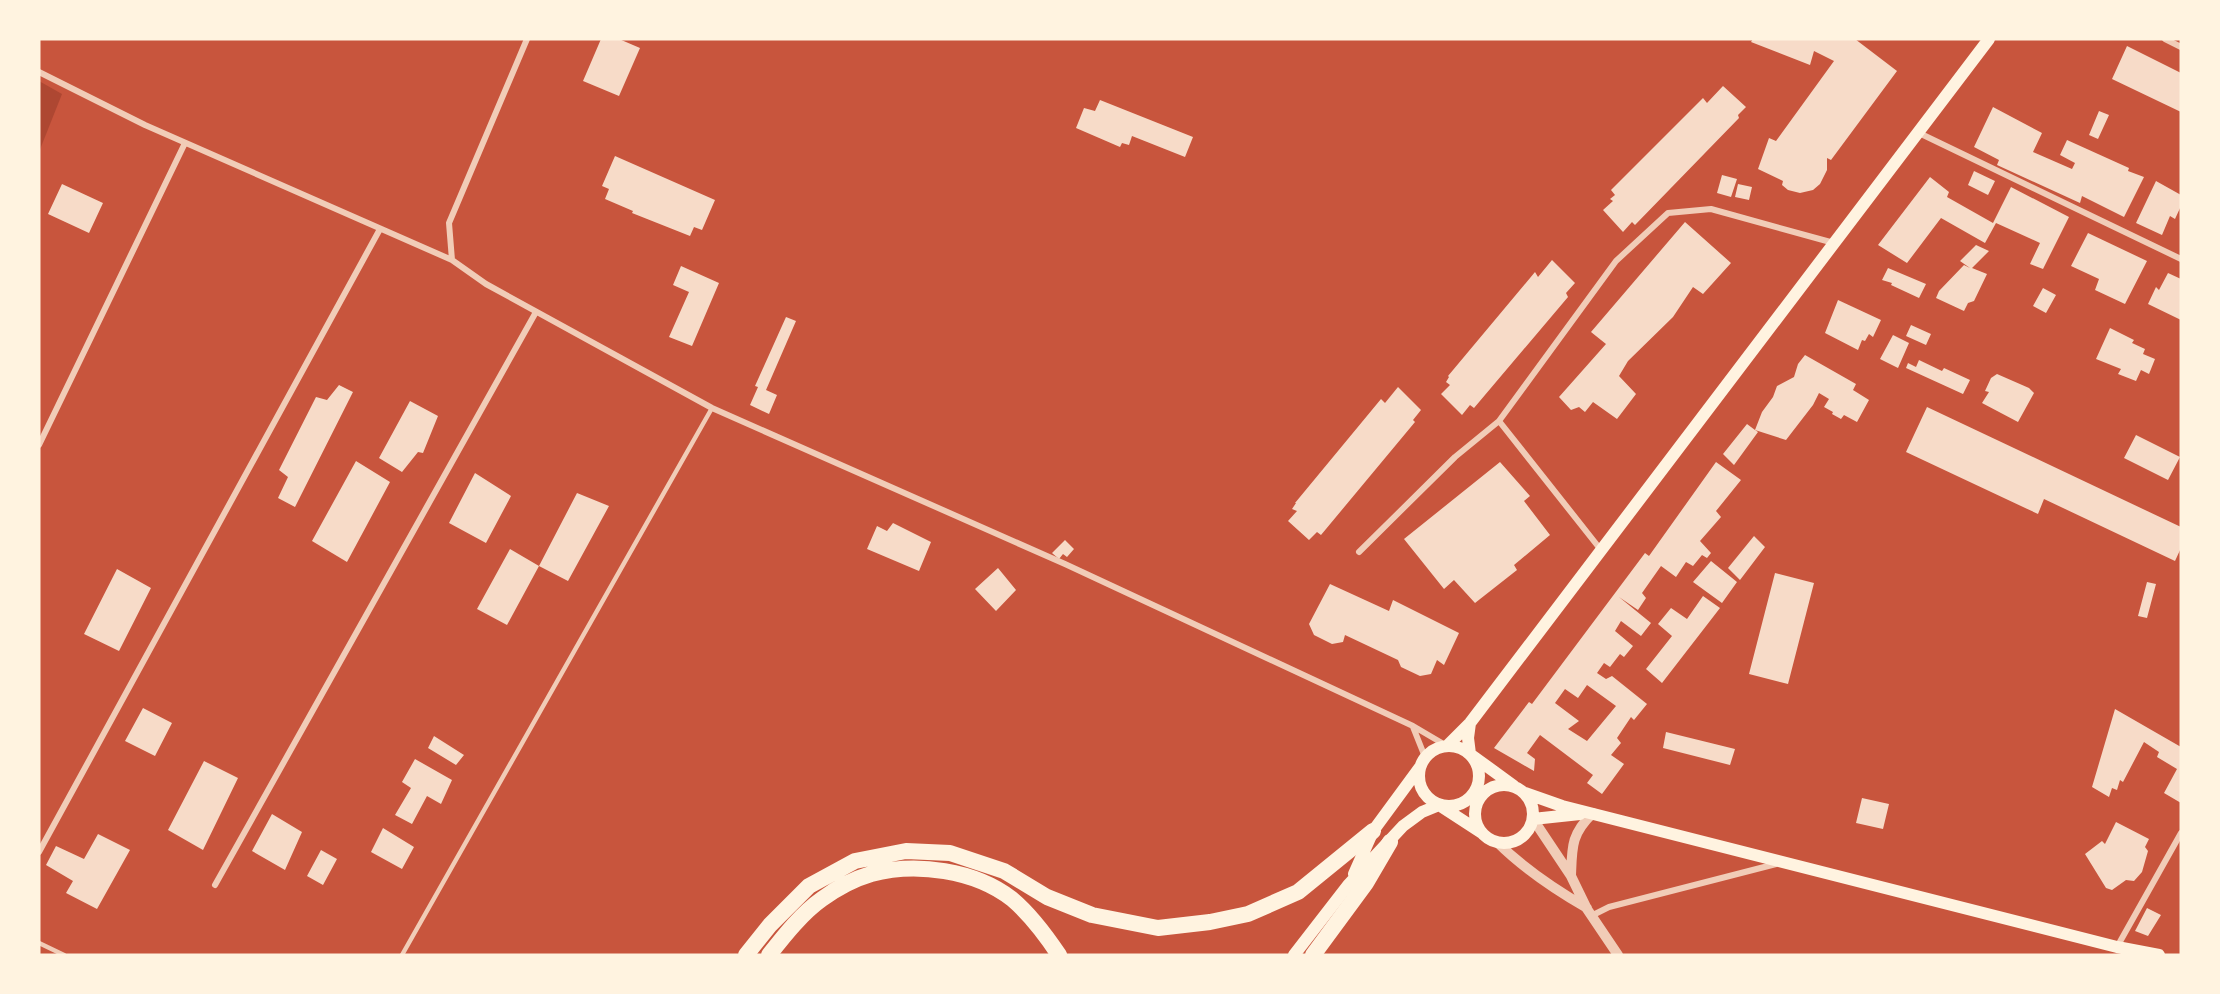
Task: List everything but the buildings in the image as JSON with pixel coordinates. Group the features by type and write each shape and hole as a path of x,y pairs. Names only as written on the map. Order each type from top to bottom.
{"highway":[{"path":"746,955 770,925 809,886 855,861 906,851 950,853 1004,871 1047,897 1092,915 1158,928 1210,922 1248,914 1298,892 1373,831"},
{"path":"1313,955 1366,883 1390,842"},
{"path":"769,955 784,936 820,900 845,885 872,874 913,868 949,872 983,883 1011,898 1039,925 1059,955"}],"main road":[{"path":"1447,746 1470,723 1989,39"},
{"path":"1294,955 1349,884 1403,826 1422,812 1439,805 1448,807 1466,802 1478,788 1479,769 1470,754 1468,738 1470,723"},
{"path":"1349,884 1373,831 1423,762 1439,747 1463,749 1520,790 1533,809 1530,828 1516,841 1507,843 1497,842 1482,833 1426,795 1419,776 1423,762"},
{"path":"1482,833 1475,817 1478,801 1483,794 1498,785 1520,790 1562,806 2117,947 2159,955"},
{"path":"1533,819 1593,813"}],"street":[{"path":"452,261 449,223 527,39"},
{"path":"2165,39 2181,47"},
{"path":"39,72 145,125 452,261 486,284 712,408 1065,564 1413,726 1447,746"},
{"path":"1919,133 2181,259"},
{"path":"39,445 185,143"},
{"path":"1359,552 1455,458 1499,422 1616,261 1668,213 1711,208 1835,243"},
{"path":"39,852 380,229"},
{"path":"215,885 536,312"},
{"path":"1499,422 1601,550"},
{"path":"1413,726 1423,762"},
{"path":"1571,876 1571,853 1579,826 1593,813"},
{"path":"1533,819 1571,876 1590,912 1618,955"},
{"path":"2117,947 2181,833"},
{"path":"1497,842 1515,860 1555,890 1590,912 1782,862"}],"lane":[{"path":"402,955 712,408"},
{"path":"39,943 64,955"}],"shaded area":[{"path":"39,81 62,94 39,152"}]}
